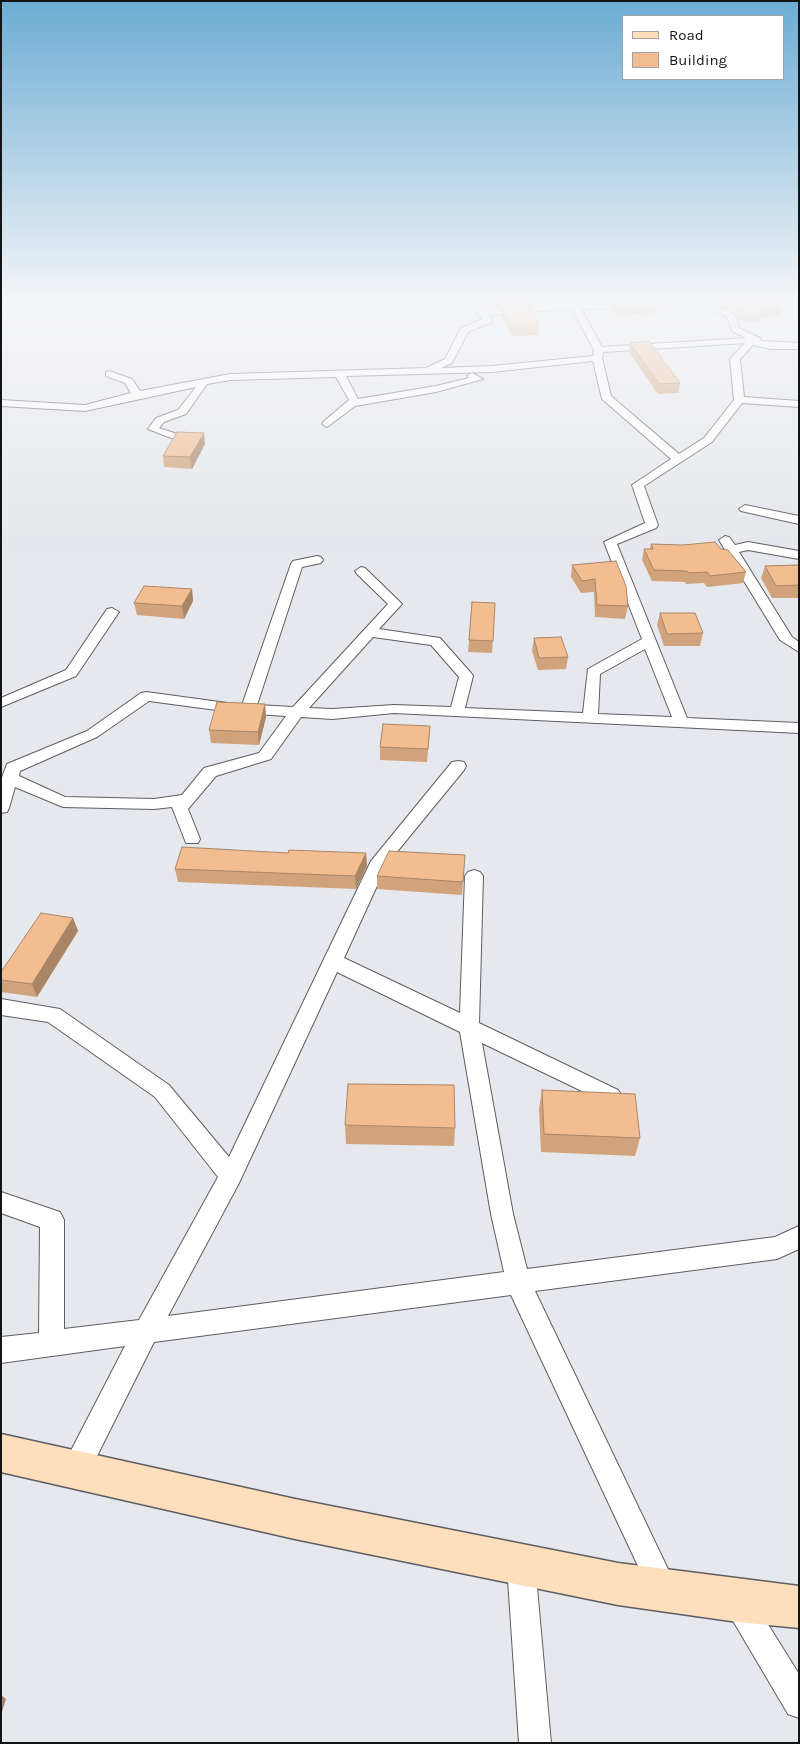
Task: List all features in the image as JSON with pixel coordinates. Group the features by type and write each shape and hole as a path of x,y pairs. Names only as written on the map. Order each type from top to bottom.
{"street":[{"path":"130,383 137,395"},
{"path":"1,403 85,408 137,395 197,383"},
{"path":"179,438 153,429 160,420 182,412 203,383"},
{"path":"344,383 354,401 352,403"},
{"path":"327,424 352,403 460,383"},
{"path":"603,383 606,397 678,459"},
{"path":"681,722 610,542 652,525 638,485 708,440 739,400 737,383"},
{"path":"739,400 799,404"},
{"path":"746,510 799,520"},
{"path":"799,555 748,546 728,545 787,640 799,648"},
{"path":"248,709 298,564 317,560"},
{"path":"192,839 180,808 210,772 265,756 297,712 394,604 361,571"},
{"path":"1,703 71,673 112,612"},
{"path":"369,632 435,641 466,676 457,712"},
{"path":"590,718 593,672 648,641"},
{"path":"8,770 92,734 146,696 248,709 332,714 394,708 799,728"},
{"path":"75,1470 145,1333 231,1176 380,861 458,766"},
{"path":"8,770 63,802 154,804 187,800"},
{"path":"1,808 8,770"},
{"path":"474,876 469,1026 502,1214 518,1283 664,1590"},
{"path":"333,961 611,1096"},
{"path":"1,1007 53,1016 162,1091 231,1176"},
{"path":"1,1202 52,1220 51,1345"},
{"path":"1,1350 145,1333 776,1248 799,1236"},
{"path":"1,1454 296,1519 521,1565 664,1590 738,1601 799,1607"},
{"path":"521,1565 535,1743"},
{"path":"738,1601 799,1702"}],"building":[{"path":"177,432 204,433 190,457 163,456"},
{"path":"715,542 721,549 728,550 746,572 710,576 707,572 689,573 687,571 654,570 644,549 653,549 651,544 683,545"},
{"path":"616,561 626,586 628,606 597,605 595,579 582,581 572,565"},
{"path":"799,565 799,585 776,586 765,566"},
{"path":"144,586 192,589 182,606 134,603"},
{"path":"472,602 495,603 493,641 469,640"},
{"path":"660,613 695,613 703,633 667,634"},
{"path":"561,637 568,657 539,658 534,638"},
{"path":"217,702 265,704 258,732 209,730"},
{"path":"383,724 430,726 428,749 380,747"},
{"path":"182,847 288,853 289,850 366,853 355,876 175,869"},
{"path":"389,851 465,855 463,882 377,876"},
{"path":"41,913 73,918 32,984 1,980 1,972"},
{"path":"348,1084 454,1085 455,1128 345,1125"},
{"path":"542,1090 635,1094 640,1138 544,1134"}]}
